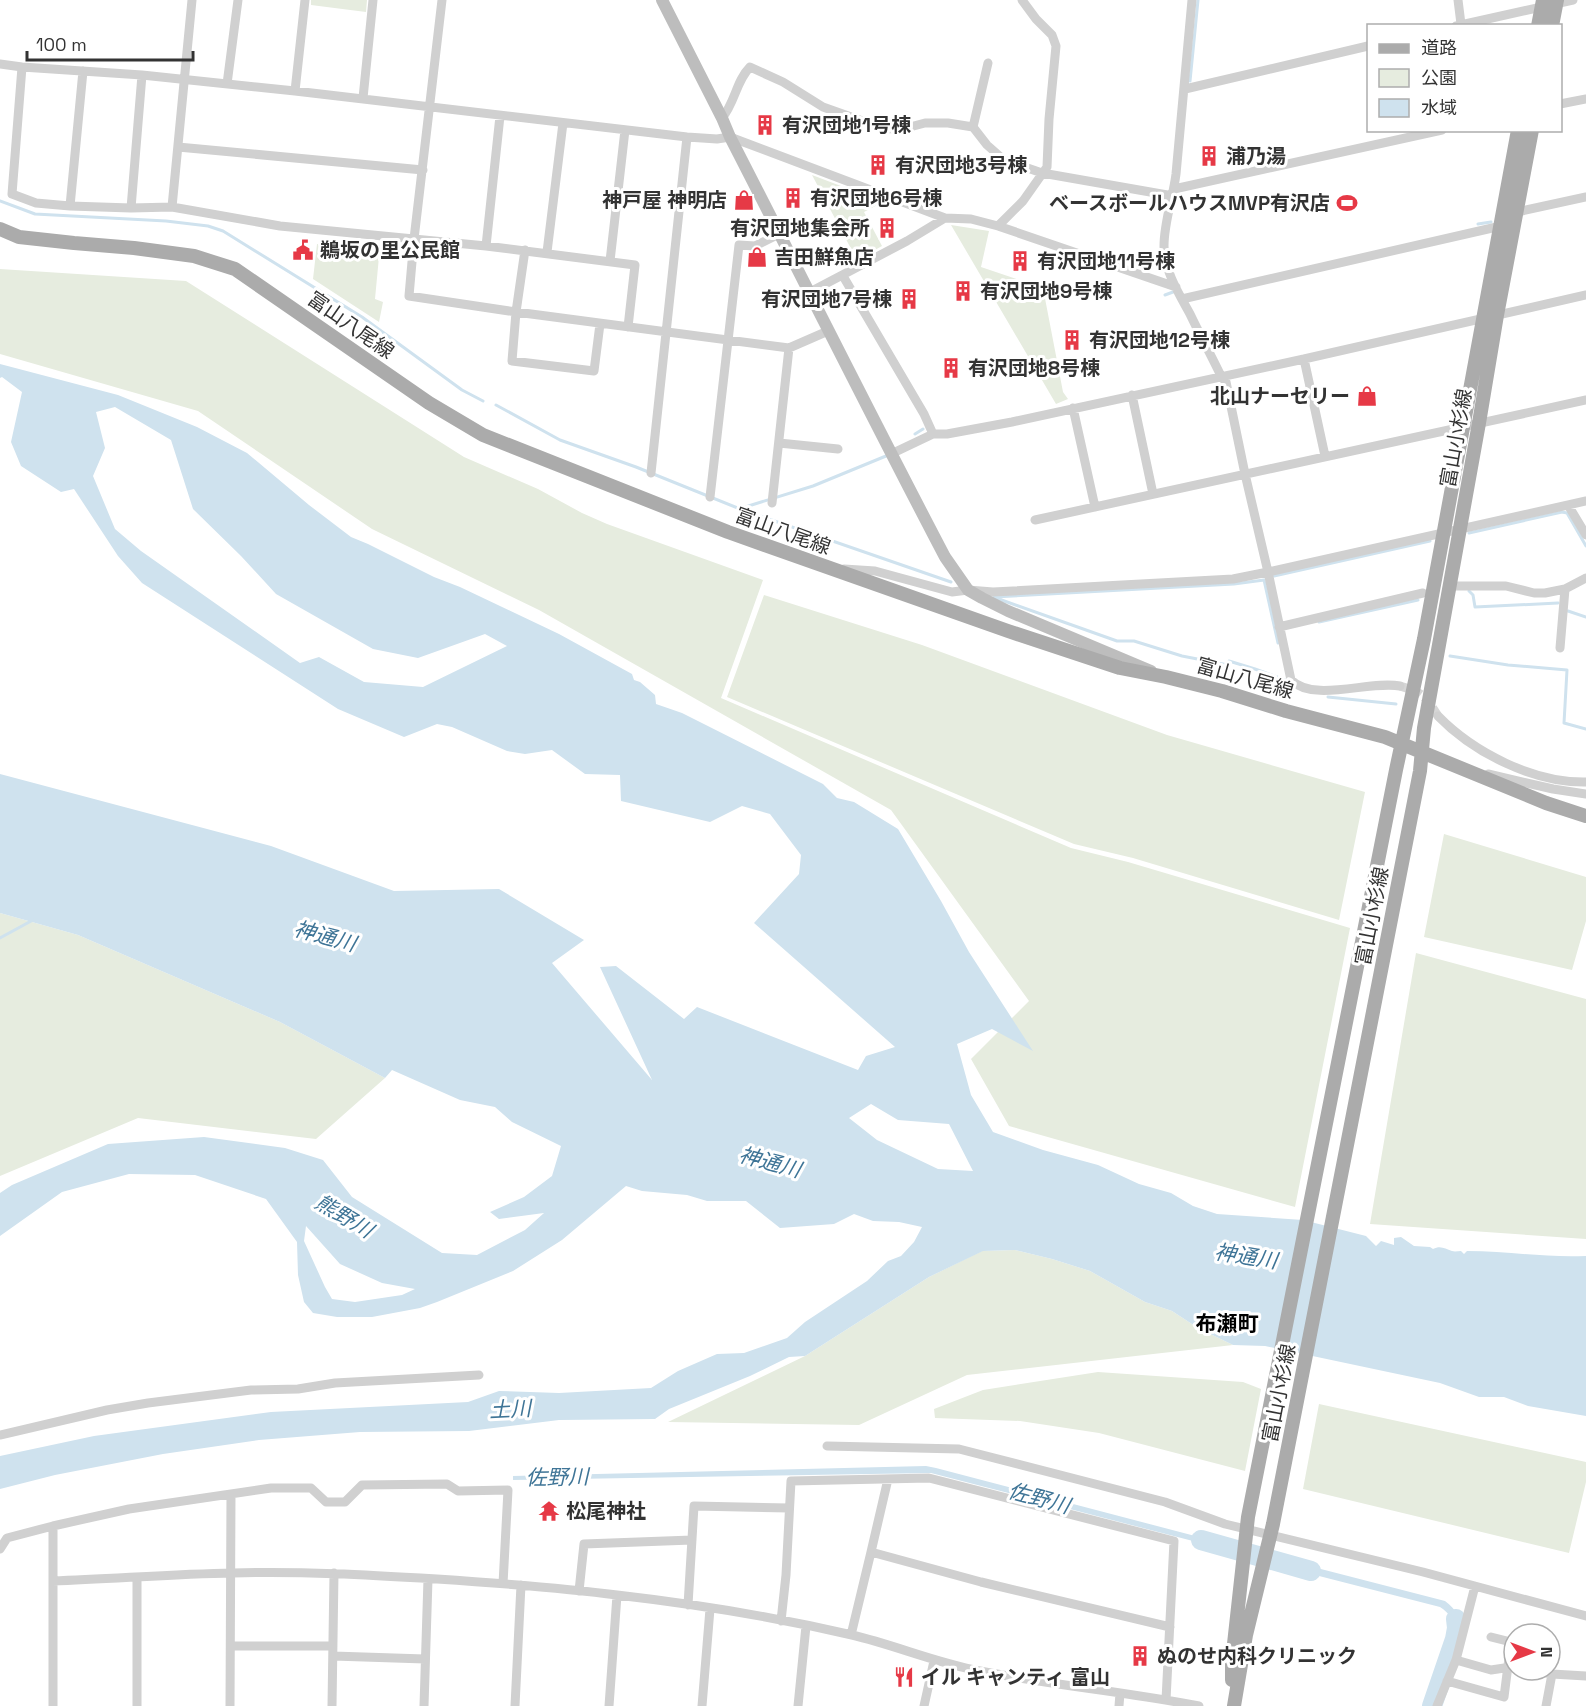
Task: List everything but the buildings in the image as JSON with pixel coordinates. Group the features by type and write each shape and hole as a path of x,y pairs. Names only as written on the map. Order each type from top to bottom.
{"main road":[{"path":"1539,24 1549,2"},
{"path":"1549,2 1552,24"},
{"name":"富山小杉線","path":"1234,1706 1232,1662 1247,1523 1424,639 1518,132"},
{"name":"富山小杉線","path":"1234,1706 1246,1635 1272,1530 1420,771 1424,728 1532,132"},
{"name":"富山八尾線","path":"0,229 19,237 194,256 235,269 429,403 483,435 728,532 824,567 1109,664 1222,691 1286,711 1385,737 1546,803 1586,816"}],"street":[{"path":"172,207 192,0"},
{"path":"226,84 238,0"},
{"path":"295,91 305,0"},
{"path":"363,98 373,0"},
{"path":"442,0 409,296 600,324 789,348 828,331"},
{"path":"662,0 891,454 945,557 968,590 1008,611 1166,677"},
{"path":"998,226 1023,201 1047,168 1056,46 1052,35 1022,0"},
{"path":"1192,0 1174,193 1165,231 1164,249 1176,287 1226,382 1292,680 1297,686 1324,691 1372,685 1400,686"},
{"path":"1458,0 1459,24"},
{"path":"1463,24 1549,2 1573,0"},
{"path":"1185,89 1367,46"},
{"path":"973,128 988,63"},
{"path":"0,64 142,75 363,98 687,137 717,139 730,137 945,218 971,219 998,226 1176,287"},
{"path":"22,67 12,194 36,203 131,208 172,207 280,226 548,252 635,265 628,327"},
{"path":"722,118 728,111 743,75 750,67 783,82 823,107 885,129 906,128 925,123 948,123 973,128 1004,160 1042,173 1174,193 1433,132"},
{"path":"70,206 83,71"},
{"path":"131,208 142,75"},
{"path":"1562,104 1586,99"},
{"path":"486,246 500,116"},
{"path":"548,252 563,123"},
{"path":"610,261 625,130"},
{"path":"651,473 687,137"},
{"path":"178,147 423,170"},
{"path":"1517,212 1586,197"},
{"path":"810,292 843,276 945,218"},
{"path":"1182,299 1501,226"},
{"path":"710,496 739,245 755,246 780,234"},
{"path":"525,250 512,361 594,371 600,324"},
{"path":"843,276 924,414 933,434"},
{"path":"891,454 933,434 947,434 1012,422 1586,295"},
{"path":"772,503 789,348"},
{"path":"1304,359 1325,456"},
{"path":"1132,395 1153,494"},
{"path":"1035,520 1586,399"},
{"path":"1073,408 1095,507"},
{"path":"778,442 837,449"},
{"path":"824,567 875,571 952,592 968,590 993,592 1233,579 1586,501"},
{"path":"1568,505 1586,535"},
{"path":"1456,586 1506,586 1534,593 1545,593 1565,589 1586,578"},
{"path":"1560,648 1565,589"},
{"path":"1279,627 1424,593"},
{"path":"1438,716 1453,730 1512,767 1556,780 1586,782"},
{"path":"1457,767 1553,789 1586,794"},
{"path":"0,1435 107,1410 251,1390 298,1389 335,1383 479,1375"},
{"path":"827,1446 959,1449 1165,1502 1226,1524 1247,1523 1586,1616"},
{"path":"781,1621 791,1481 929,1478 1174,1541 1166,1700"},
{"path":"851,1635 888,1479"},
{"path":"0,1549 8,1538 52,1526 129,1509 271,1488 310,1488 326,1502 345,1502 362,1485 447,1484 458,1491 508,1490 503,1584"},
{"path":"230,1706 231,1494"},
{"path":"688,1605 694,1506 789,1508"},
{"path":"52,1526 53,1706"},
{"path":"579,1591 584,1544 692,1540"},
{"path":"871,1552 981,1582 1170,1626"},
{"path":"53,1581 231,1573 334,1573 521,1585 617,1595 688,1605 851,1635 906,1650 934,1661 980,1671 1199,1706"},
{"path":"332,1706 334,1573"},
{"path":"137,1578 137,1706"},
{"path":"424,1706 428,1579"},
{"path":"515,1706 521,1585"},
{"path":"1437,1706 1455,1660 1475,1586"},
{"path":"609,1706 617,1595"},
{"path":"702,1706 710,1609"},
{"path":"798,1706 806,1626"},
{"path":"1491,1637 1502,1640"},
{"path":"231,1646 333,1646"},
{"path":"333,1656 425,1659"},
{"path":"1455,1660 1491,1670 1502,1668"},
{"path":"924,1706 934,1661"},
{"path":"1562,1675 1586,1676"},
{"path":"1447,1681 1504,1696 1507,1682"},
{"path":"1546,1706 1550,1682"},
{"path":"1119,1706 1120,1693"}],"green space":[{"path":"311,0 367,0 366,12 311,5"},
{"path":"812,175 883,202 864,212 882,246 857,260"},
{"path":"951,225 989,231 981,267 1043,288 1063,392 1068,399 1056,404"},
{"path":"325,240 380,246 375,299 383,302 379,322 313,279 317,244 325,245"},
{"path":"0,269 186,281 464,457 538,489 607,524 763,580 721,698 1071,848 1128,862 1350,928 1295,1207 1009,1126 971,1059 1029,1001 891,810 539,610 372,529 198,411 0,354"},
{"path":"764,595 922,645 1167,735 1365,792 1339,920 1133,858 1074,844 727,697"},
{"path":"1444,834 1586,877 1586,921 1572,970 1424,937"},
{"path":"0,913 78,935 280,1022 385,1078 316,1139 138,1118 0,1176"},
{"path":"1416,953 1586,999 1586,1239 1370,1224"},
{"path":"1015,1250 1090,1271 1145,1302 1172,1311 1198,1328 1233,1345 967,1375 859,1425 668,1422 805,1356 929,1277 982,1251"},
{"path":"1098,1372 1243,1382 1261,1389 1245,1471 1099,1433 1020,1421 935,1418 934,1409 983,1390"},
{"path":"1319,1404 1586,1462 1586,1482 1569,1553 1303,1489"}],"water":[{"path":"0,364 118,395 197,427 247,453 351,537 559,634 632,674 634,680 640,682 655,695 656,704 682,713 823,784 837,798 854,802 898,829 969,952 1033,1051 992,1029 957,1044 971,1095 993,1132 1043,1150 1098,1165 1139,1184 1171,1193 1193,1206 1217,1214 1303,1220 1366,1236 1376,1246 1381,1241 1394,1245 1394,1238 1401,1237 1414,1246 1433,1249 1441,1247 1461,1251 1464,1254 1467,1251 1586,1256 1586,1416 1528,1406 1504,1397 1479,1397 1440,1383 1265,1346 1233,1345 1198,1328 1172,1311 1145,1302 1090,1271 1015,1250 983,1251 929,1277 805,1356 789,1357 750,1376 669,1409 655,1419 559,1420 469,1431 360,1432 259,1440 163,1454 55,1475 0,1489 0,1456 94,1436 271,1412 468,1402 499,1391 559,1393 651,1388 678,1371 717,1354 744,1353 787,1338 805,1322 867,1281 888,1261 901,1256 914,1242 922,1227 899,1222 873,1221 854,1214 834,1224 780,1228 746,1201 707,1201 687,1195 642,1191 626,1186 562,1240 513,1271 420,1308 372,1317 337,1317 313,1313 304,1302 298,1275 297,1242 266,1199 195,1175 129,1174 62,1192 0,1236 0,1193 12,1185 108,1144 204,1137 285,1148 323,1160 352,1197 442,1253 477,1255 525,1230 544,1213 499,1219 490,1212 524,1197 552,1176 561,1146 512,1122 495,1107 460,1100 392,1070 385,1078 280,1022 78,935 0,913 0,774 271,846 394,891 499,889 584,940 552,963 652,1080 600,967 616,966 684,1019 697,1007 858,1070 866,1056 895,1047 754,923 799,874 801,855 770,814 742,806 710,822 621,801 620,775 585,774 552,750 525,754 507,751 452,727 437,724 404,737 338,709 142,583 118,556 74,489 61,492 21,466 11,442 22,392 2,377 0,378","holes":["115,407 171,440 193,509 276,594 373,649 418,658 485,634 507,646 423,687 364,682 319,657 300,663 141,551 115,529 93,476 105,448 96,412","871,1104 898,1120 949,1124 973,1171 938,1169 877,1140 849,1118","306,1226 340,1264 382,1283 415,1289 402,1295 355,1302 332,1299 304,1241"]},
{"path":"926,1466 1225,1542 1225,1551 931,1473 513,1480 513,1476"},
{"path":"1286,1560 1445,1601 1458,1615 1460,1630 1458,1644 1450,1643 1453,1632 1451,1618 1440,1607 1284,1567"}],"waterway":[{"path":"1190,81 1198,0"},
{"path":"0,201 35,214 166,221 208,226 223,231 362,317 462,390 483,401"},
{"path":"1478,224 1491,222"},
{"path":"1165,295 1173,292"},
{"path":"496,405 560,440 636,467 740,509 951,582"},
{"path":"915,434 923,429"},
{"path":"742,508 813,486 886,456"},
{"path":"1469,533 1562,512 1567,513 1586,546"},
{"path":"1274,576 1430,541"},
{"path":"994,597 1234,584 1264,580 1278,643"},
{"path":"1469,591 1473,595 1475,607 1558,603"},
{"path":"996,598 1117,641 1134,641 1182,656 1228,665 1229,661 1288,681"},
{"path":"1319,622 1418,600"},
{"path":"1568,611 1586,617"},
{"path":"1450,656 1508,665 1567,670 1564,723 1586,729"},
{"path":"1328,697 1396,704"},
{"path":"0,938 33,920"},
{"name":"佐野川","path":"1201,1540 1311,1571"},
{"name":"佐野川","path":"1432,1706 1455,1639 1456,1619"}],"tunnel":[{"path":"1400,686 1423,696 1438,716"}],"place":[{"name":"有沢団地1号棟","path":"765,125"},
{"name":"浦乃湯","path":"1209,156"},
{"name":"有沢団地3号棟","path":"878,165"},
{"name":"有沢団地6号棟","path":"793,198"},
{"name":"神戸屋 神明店","path":"744,200"},
{"name":"ベースボールハウスMVP有沢店","path":"1347,203"},
{"name":"有沢団地集会所","path":"887,228"},
{"name":"鵜坂の里公民館","path":"303,250"},
{"name":"吉田鮮魚店","path":"757,257"},
{"name":"有沢団地11号棟","path":"1020,261"},
{"name":"有沢団地9号棟","path":"963,291"},
{"name":"有沢団地7号棟","path":"909,299"},
{"name":"有沢団地12号棟","path":"1072,340"},
{"name":"有沢団地8号棟","path":"951,368"},
{"name":"北山ナーセリー","path":"1367,396"},
{"name":"松尾神社","path":"549,1511"},
{"name":"ぬのせ内科クリニック","path":"1140,1656"},
{"name":"イル キャンティ 富山","path":"904,1677"}],"district":[{"name":"布瀬町","path":"1227,1323"}],"water label":[{"name":"神通川","path":"325,936"},
{"name":"神通川","path":"770,1162"},
{"name":"熊野川","path":"344,1216"},
{"name":"神通川","path":"1246,1256"},
{"name":"土川","path":"510,1409"}]}
